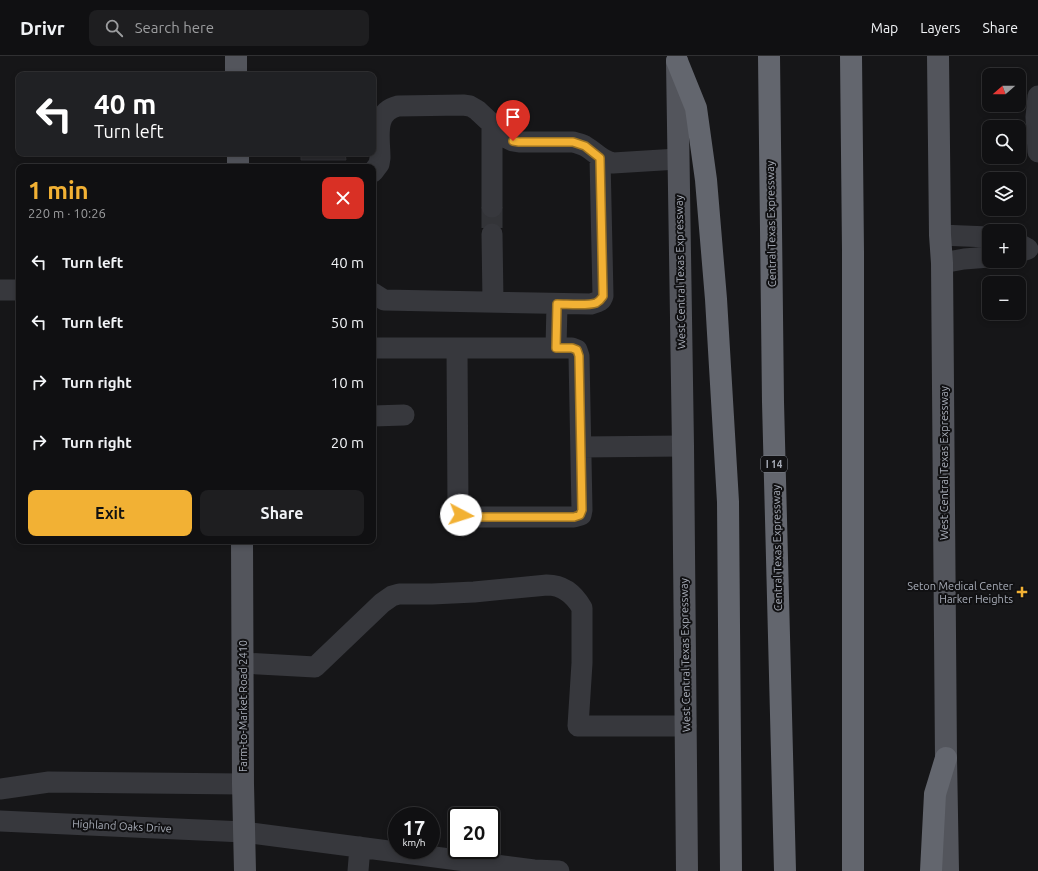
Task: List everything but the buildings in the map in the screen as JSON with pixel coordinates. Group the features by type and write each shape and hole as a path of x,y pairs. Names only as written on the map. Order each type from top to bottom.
{"highway":[{"name":"Central Texas Expressway","path":"769,56 773,402 785,871"},
{"path":"851,56 854,251 853,871"},
{"path":"677,58 696,108 706,180 716,299 728,502 731,871"},
{"path":"931,871 935,794 946,758"}],"main road":[{"path":"236,56 236,72"},
{"name":"West Central Texas Expressway","path":"938,56 940,235 942,263 948,871"},
{"name":"West Central Texas Expressway","path":"677,58 683,446 687,871"},
{"name":"Farm-to-Market Road 2410","path":"242,544 243,784 245,871"}],"street":[{"path":"1038,96 1036,116 1038,152"},
{"path":"376,168 379,164 380,158 380,124 382,116 391,108 398,106 470,106 477,110 507,138 513,141 573,142 585,146 607,162 613,163 678,159"},
{"path":"492,124 492,207"},
{"path":"377,299 557,304 591,304 597,302 603,296 600,158"},
{"path":"492,234 493,302"},
{"path":"940,235 982,237"},
{"path":"942,263 982,258"},
{"path":"0,290 16,290"},
{"path":"556,348 557,304"},
{"path":"376,348 457,348 556,348 572,348 577,350 579,356 581,447 582,510 580,515 574,517 465,517 461,515 458,509 457,348"},
{"path":"376,416 404,415"},
{"path":"581,447 683,446"},
{"path":"243,663 315,667 382,603 392,596 399,594 474,592 555,585 563,588 571,594 578,600 582,608 582,663 578,726 686,726"},
{"path":"0,789 49,782 243,784"},
{"name":"Highland Oaks Drive","path":"0,821 244,832 534,870 559,871"},
{"path":"358,871 360,847"}],"tunnel":[{"path":"492,207 492,234"}],"place":[{"name":"Seton Medical Center Harker Heights","path":"1022,592"}],"route":[{"path":"461,515 465,517 574,517 580,515 582,510 579,356 577,350 572,348 556,348 557,304 591,304 597,302 603,296 600,158 585,146 573,142 513,141"}]}
